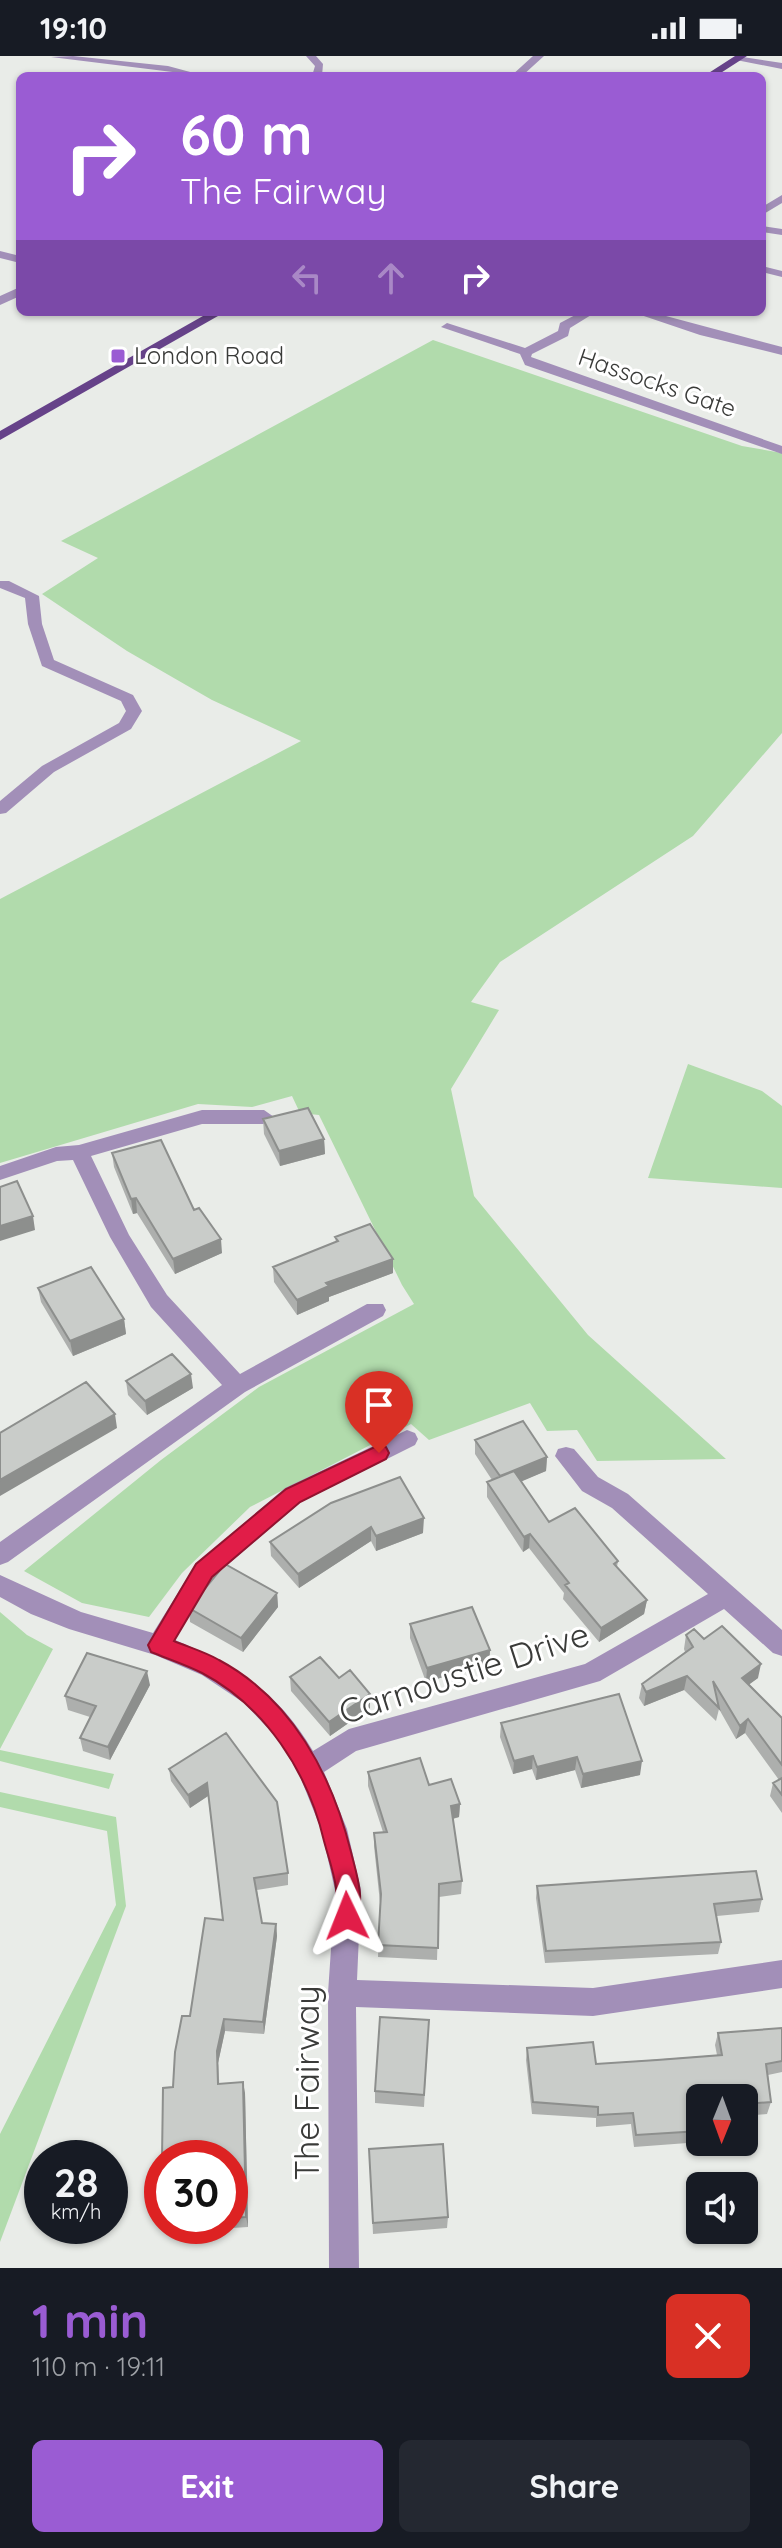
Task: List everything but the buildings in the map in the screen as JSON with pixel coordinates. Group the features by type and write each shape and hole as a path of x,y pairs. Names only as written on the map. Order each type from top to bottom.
{"main road":[{"path":"716,72 740,57"},
{"path":"0,436 212,316"}],"street":[{"path":"521,72 539,56"},
{"path":"56,57 170,72"},
{"path":"740,57 782,66"},
{"name":"Hassocks Gate","path":"447,327 526,352 564,333 564,326 583,316"},
{"path":"651,316 782,351"},
{"name":"Hassocks Gate","path":"526,352 529,362 782,450"},
{"path":"0,809 48,769 125,726 134,711 127,698 47,663 35,624 32,596 1,584"},
{"path":"0,1173 56,1154 79,1152 202,1117 264,1117"},
{"path":"79,1152 120,1237 159,1301 237,1386"},
{"path":"0,1555 237,1386 375,1310"},
{"path":"159,1645 204,1571 293,1495 407,1439"},
{"path":"566,1456 590,1484 620,1501 782,1645"},
{"name":"The Fairway","path":"0,1585 40,1607 78,1622 159,1645 211,1667 253,1695 287,1731 309,1768 334,1829 348,1890 342,1993 344,2268"},
{"name":"Carnoustie Drive","path":"309,1768 349,1741 591,1673 725,1596"},
{"path":"342,1993 593,2002 782,1974"}],"green space":[{"path":"433,340 742,446 782,453 782,733 693,836 500,962 471,1002 499,1010 451,1089 474,1196 588,1335 726,1459 597,1461 577,1430 547,1431 530,1403 429,1440 411,1424 250,1507 182,1573 149,1617 82,1603 24,1571 161,1460 259,1387 414,1304 319,1115 300,1113 292,1096 252,1107 198,1104 0,1163 0,899 301,741 212,700 127,651 42,594 98,558 61,541"},
{"path":"688,1064 762,1091 782,1106 782,1188 648,1178"},
{"path":"0,1612 27,1635 53,1649 0,1749"},
{"path":"0,1750 114,1774 109,1789 0,1761"},
{"path":"0,1792 116,1817 126,1906 38,2140 24,2140 24,2178 0,2242 0,2134 116,1905 107,1831 0,1807"}],"place":[{"name":"London Road","path":"118,356"}],"route":[{"path":"347,1916 348,1890 334,1829 309,1768 287,1731 253,1695 211,1667 159,1645 204,1571 293,1495 379,1453"}]}
